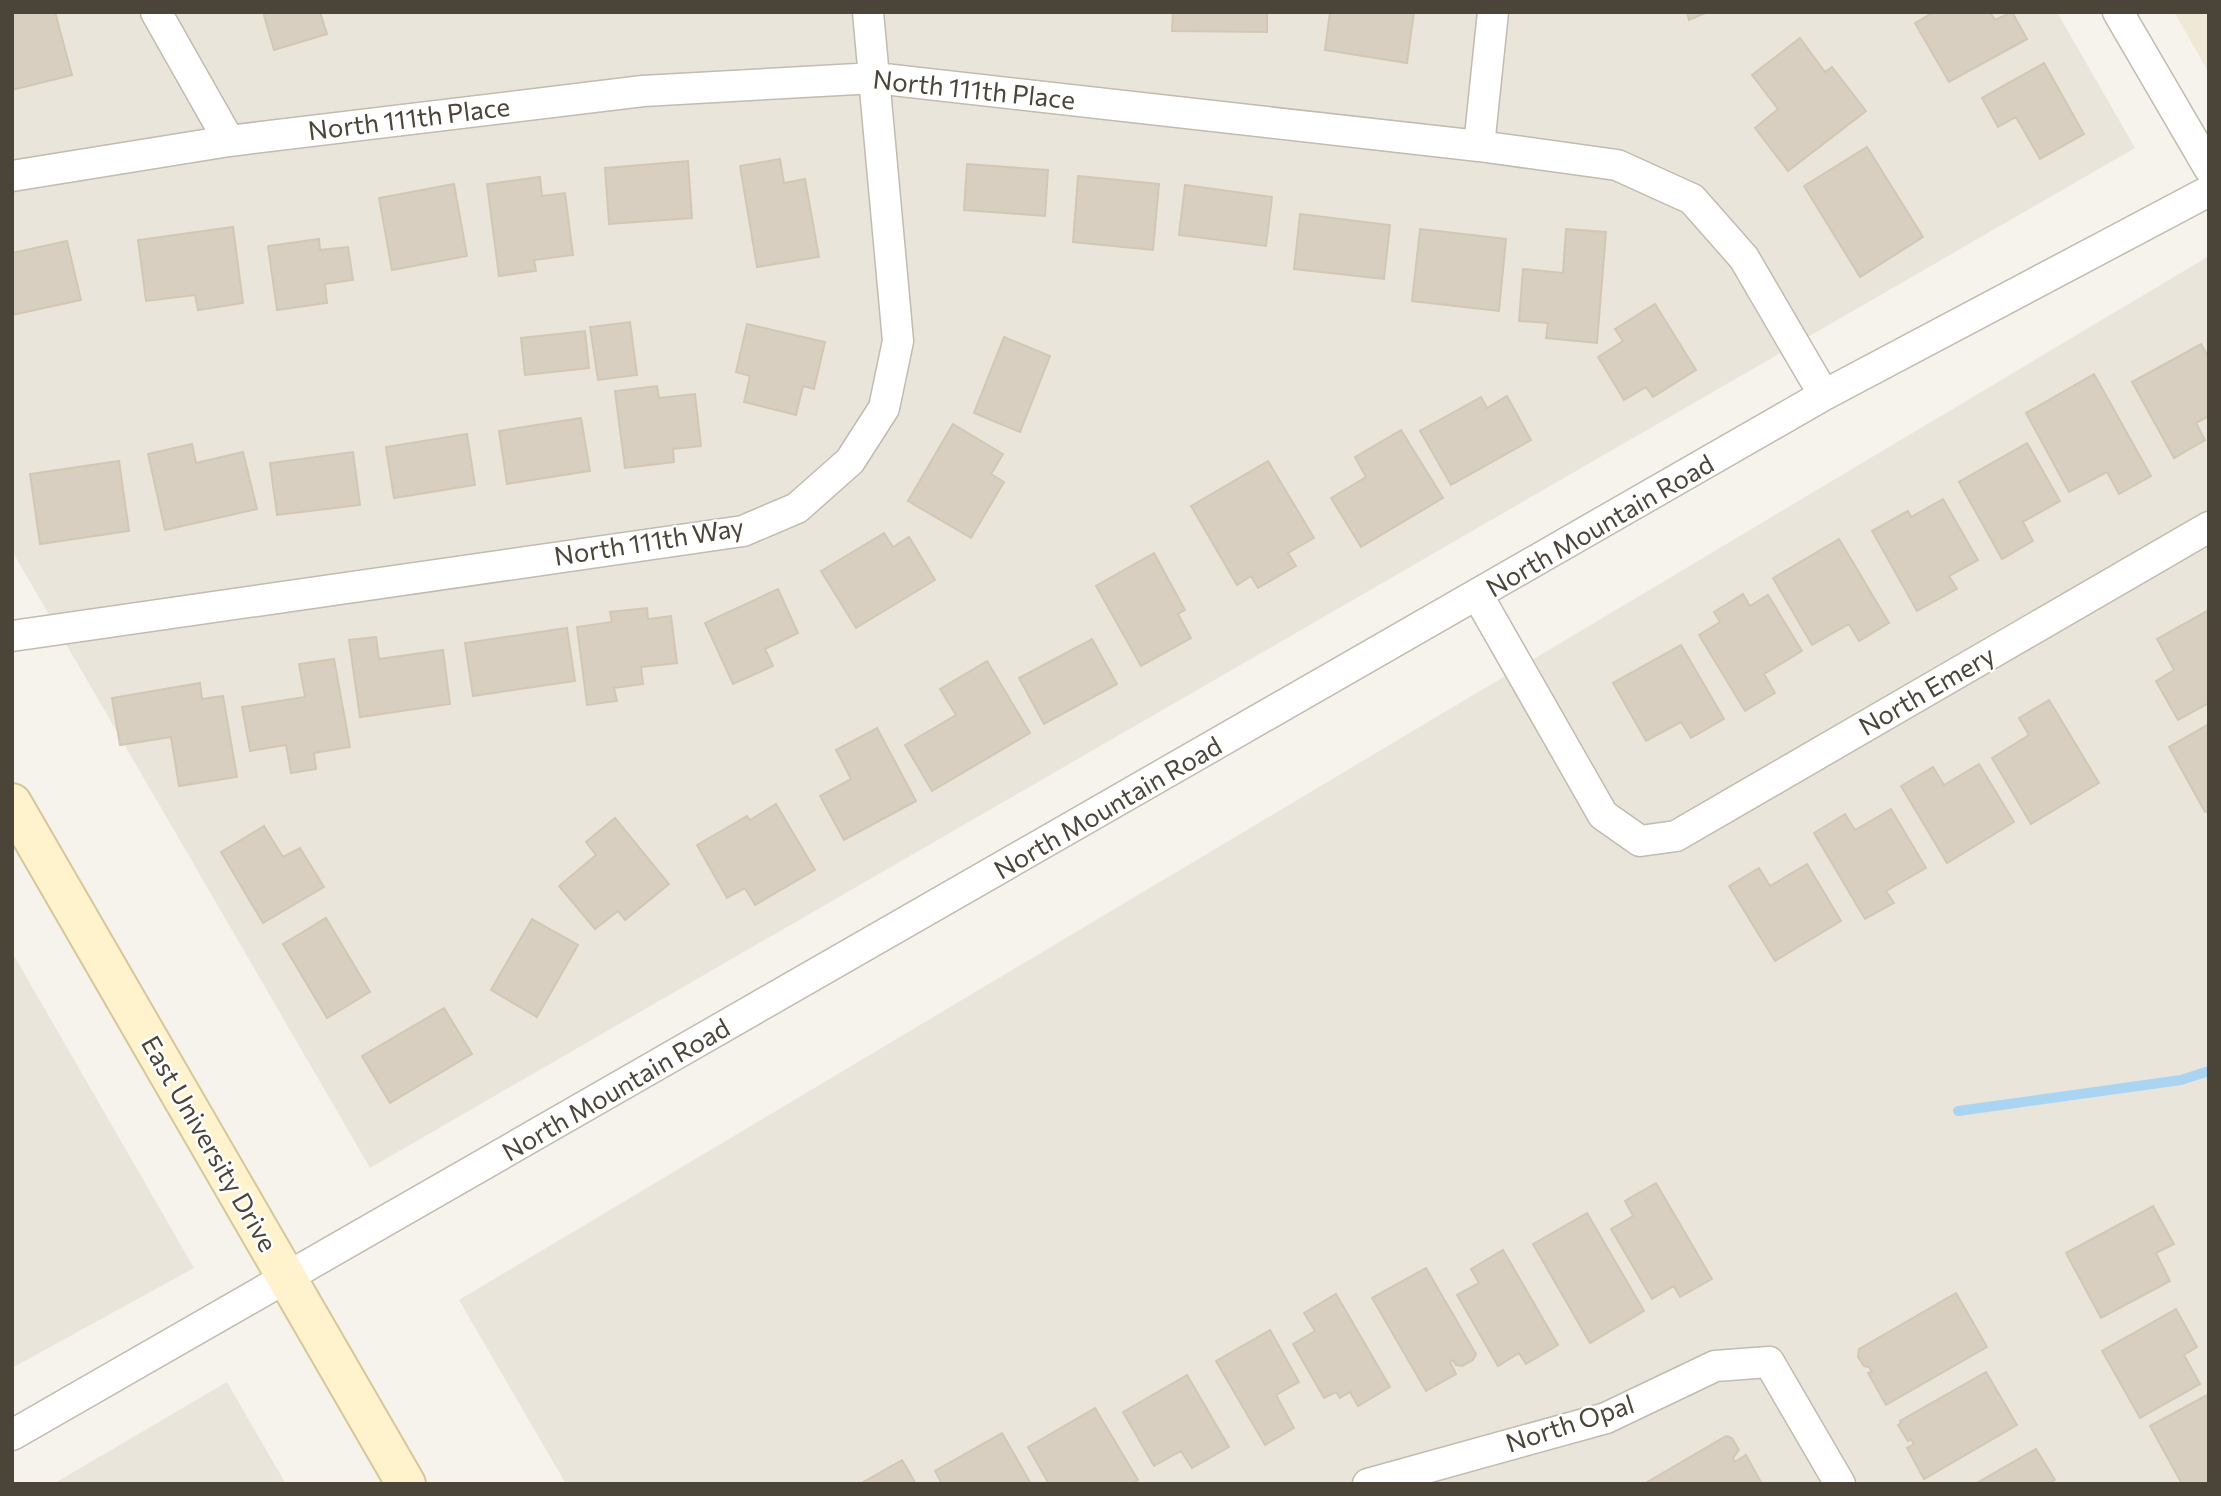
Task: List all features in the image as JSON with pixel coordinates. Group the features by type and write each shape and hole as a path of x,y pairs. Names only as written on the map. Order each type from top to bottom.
{"main road":[{"name":"East University Drive","path":"12,803 406,1484"}],"street":[{"path":"156,12 229,141"},
{"name":"North 111th Way","path":"12,636 743,531 797,508 850,461 884,408 898,341 869,12"},
{"path":"1479,146 1493,12"},
{"path":"2118,12 2209,168"},
{"name":"North 111th Place","path":"12,176 229,141 643,91 875,78 1479,146 1617,165 1692,199 1744,258 1824,395"},
{"name":"North Mountain Road","path":"12,1434 1478,596 1824,395 2209,191"},
{"name":"North Emery","path":"1478,596 1603,815 1640,841 1676,836 2209,527"},
{"name":"North Opal","path":"1368,1484 1606,1418 1715,1366 1769,1362 1840,1484"}],"shaded area":[{"path":"12,12 2057,12 2135,148 370,1168 12,551"},
{"path":"2174,12 2209,12 2209,73"},
{"path":"2209,256 2209,1484 566,1484 459,1300"},
{"path":"12,952 194,1268 12,1368"},
{"path":"227,1382 286,1484 53,1484"}],"building":[{"path":"12,12 55,12 72,75 12,90"},
{"path":"263,12 320,12 327,34 274,50"},
{"path":"1173,12 1267,12 1267,32 1172,31"},
{"path":"1330,12 1414,12 1407,63 1325,50"},
{"path":"1687,12 1708,12 1689,20"},
{"path":"1934,12 1990,12 1995,20 2012,12 2027,39 1949,82 1915,23"},
{"path":"1800,38 1825,72 1832,67 1866,111 1788,171 1755,128 1778,109 1752,75"},
{"path":"2044,63 2084,134 2040,159 2016,117 1998,127 1982,98"},
{"path":"1867,147 1923,237 1860,277 1804,186"},
{"path":"780,159 784,183 805,179 819,257 757,267 740,166"},
{"path":"688,161 692,218 609,224 605,168"},
{"path":"967,164 1048,170 1045,216 964,210"},
{"path":"1078,176 1159,184 1153,250 1073,242"},
{"path":"540,177 542,196 565,193 573,255 534,260 536,271 499,276 487,184"},
{"path":"454,184 467,256 392,270 379,198"},
{"path":"1185,185 1272,197 1266,246 1179,235"},
{"path":"1300,214 1390,225 1384,279 1294,269"},
{"path":"233,227 243,303 198,310 195,295 146,301 138,240"},
{"path":"1420,229 1506,239 1499,311 1412,301"},
{"path":"1566,229 1606,232 1597,343 1546,338 1548,323 1519,321 1523,269 1563,273"},
{"path":"319,239 320,250 348,247 353,280 325,284 327,303 277,310 268,246"},
{"path":"67,241 81,300 12,315 12,253"},
{"path":"1655,304 1696,370 1653,397 1646,387 1624,400 1598,357 1623,341 1615,329"},
{"path":"630,322 637,375 598,380 590,327"},
{"path":"747,324 825,342 814,389 803,386 796,415 744,402 750,376 736,372"},
{"path":"585,331 589,368 525,375 521,338"},
{"path":"1004,337 1050,356 1020,432 974,413"},
{"path":"2201,344 2209,358 2209,416 2196,423 2205,440 2174,458 2132,382"},
{"path":"2094,374 2151,476 2119,494 2107,472 2069,492 2026,413"},
{"path":"657,386 659,398 695,394 701,446 673,449 674,462 625,468 615,391"},
{"path":"1507,396 1531,440 1451,485 1420,431 1481,397 1487,408"},
{"path":"581,418 590,471 507,484 499,431"},
{"path":"953,424 1003,454 991,474 1004,482 971,538 908,501"},
{"path":"1401,430 1443,498 1361,547 1331,498 1366,477 1355,457"},
{"path":"467,434 475,485 394,498 386,447"},
{"path":"2027,443 2060,501 2023,522 2033,541 2002,559 1959,482"},
{"path":"192,444 196,463 243,452 257,509 165,530 148,454"},
{"path":"353,452 360,505 277,515 270,463"},
{"path":"119,461 129,531 40,544 30,474"},
{"path":"1268,461 1314,538 1288,553 1296,566 1258,588 1251,576 1237,585 1191,506"},
{"path":"1943,499 1978,560 1949,576 1957,589 1917,611 1872,531 1908,511 1911,517"},
{"path":"884,533 893,547 909,537 935,580 856,628 821,571"},
{"path":"1839,539 1889,623 1859,641 1849,624 1812,645 1773,578"},
{"path":"1154,553 1185,610 1178,614 1191,638 1141,666 1096,586"},
{"path":"778,589 798,633 765,649 773,666 733,684 705,623"},
{"path":"1743,594 1750,606 1768,595 1802,651 1764,674 1775,693 1745,711 1699,635 1720,622 1714,612"},
{"path":"647,608 648,619 671,616 677,663 641,667 643,684 614,688 617,701 587,705 577,627 612,622 610,612"},
{"path":"2209,610 2209,703 2178,720 2156,681 2174,670 2157,639"},
{"path":"567,628 575,681 473,696 465,643"},
{"path":"376,637 379,659 443,650 450,704 360,717 349,640"},
{"path":"1092,639 1117,684 1044,724 1019,678"},
{"path":"1681,645 1724,719 1691,738 1681,722 1646,741 1613,683"},
{"path":"334,659 350,747 314,753 316,769 291,773 286,745 250,751 242,707 305,697 299,664"},
{"path":"987,661 1030,733 932,791 905,745 956,715 940,689"},
{"path":"200,683 202,699 223,696 237,777 179,786 171,737 120,745 112,698"},
{"path":"2049,700 2099,783 2031,824 1992,758 2029,735 2019,718"},
{"path":"2209,724 2209,810 2205,812 2169,747"},
{"path":"877,728 916,801 844,840 820,796 851,779 836,750"},
{"path":"1979,764 2014,822 1947,863 1901,786 1933,767 1944,785"},
{"path":"776,804 815,870 755,905 745,888 727,898 697,845 747,816 750,820"},
{"path":"1891,809 1926,868 1886,891 1894,903 1865,919 1814,833 1845,814 1855,830"},
{"path":"615,818 669,884 625,920 618,911 595,929 559,886 596,855 586,842"},
{"path":"264,826 283,857 300,848 324,887 263,923 221,852"},
{"path":"1807,864 1841,921 1775,961 1729,886 1759,868 1770,886"},
{"path":"326,918 370,992 327,1018 283,944"},
{"path":"532,919 578,945 537,1017 491,990"},
{"path":"444,1008 472,1054 390,1103 362,1056"},
{"path":"1656,1183 1712,1279 1680,1297 1674,1286 1652,1299 1611,1229 1633,1216 1625,1201"},
{"path":"2153,1206 2174,1244 2156,1253 2170,1281 2101,1318 2066,1253"},
{"path":"1587,1213 1644,1311 1590,1343 1533,1244"},
{"path":"1503,1250 1558,1345 1526,1364 1519,1353 1498,1366 1457,1295 1479,1283 1471,1269"},
{"path":"1426,1268 1476,1354 1473,1360 1462,1366 1456,1365 1453,1360 1450,1362 1456,1374 1426,1391 1372,1298"},
{"path":"1956,1293 1987,1347 1886,1405 1868,1373 1872,1372 1858,1357 1859,1349"},
{"path":"1336,1294 1390,1387 1358,1406 1350,1392 1340,1398 1336,1392 1324,1398 1293,1344 1315,1331 1304,1313"},
{"path":"2176,1309 2197,1347 2184,1355 2200,1384 2140,1418 2102,1351"},
{"path":"1270,1330 1299,1382 1276,1395 1294,1428 1265,1445 1216,1361"},
{"path":"1986,1372 2017,1425 1924,1479 1907,1448 1914,1444 1911,1439 1908,1441 1898,1425 1900,1421"},
{"path":"1187,1375 1229,1447 1192,1468 1181,1451 1154,1466 1123,1412"},
{"path":"2209,1394 2209,1484 2182,1484 2150,1426"},
{"path":"1095,1408 1138,1480 1132,1484 1049,1484 1028,1447"},
{"path":"1002,1433 1031,1484 942,1484 935,1471"},
{"path":"1726,1436 1732,1438 1739,1450 1733,1458 1735,1462 1746,1455 1762,1484 1644,1484"},
{"path":"2036,1449 2055,1480 2048,1484 1975,1484"},
{"path":"902,1460 916,1484 860,1484"}],"waterway":[{"path":"1958,1111 2181,1080 2209,1071"}]}
